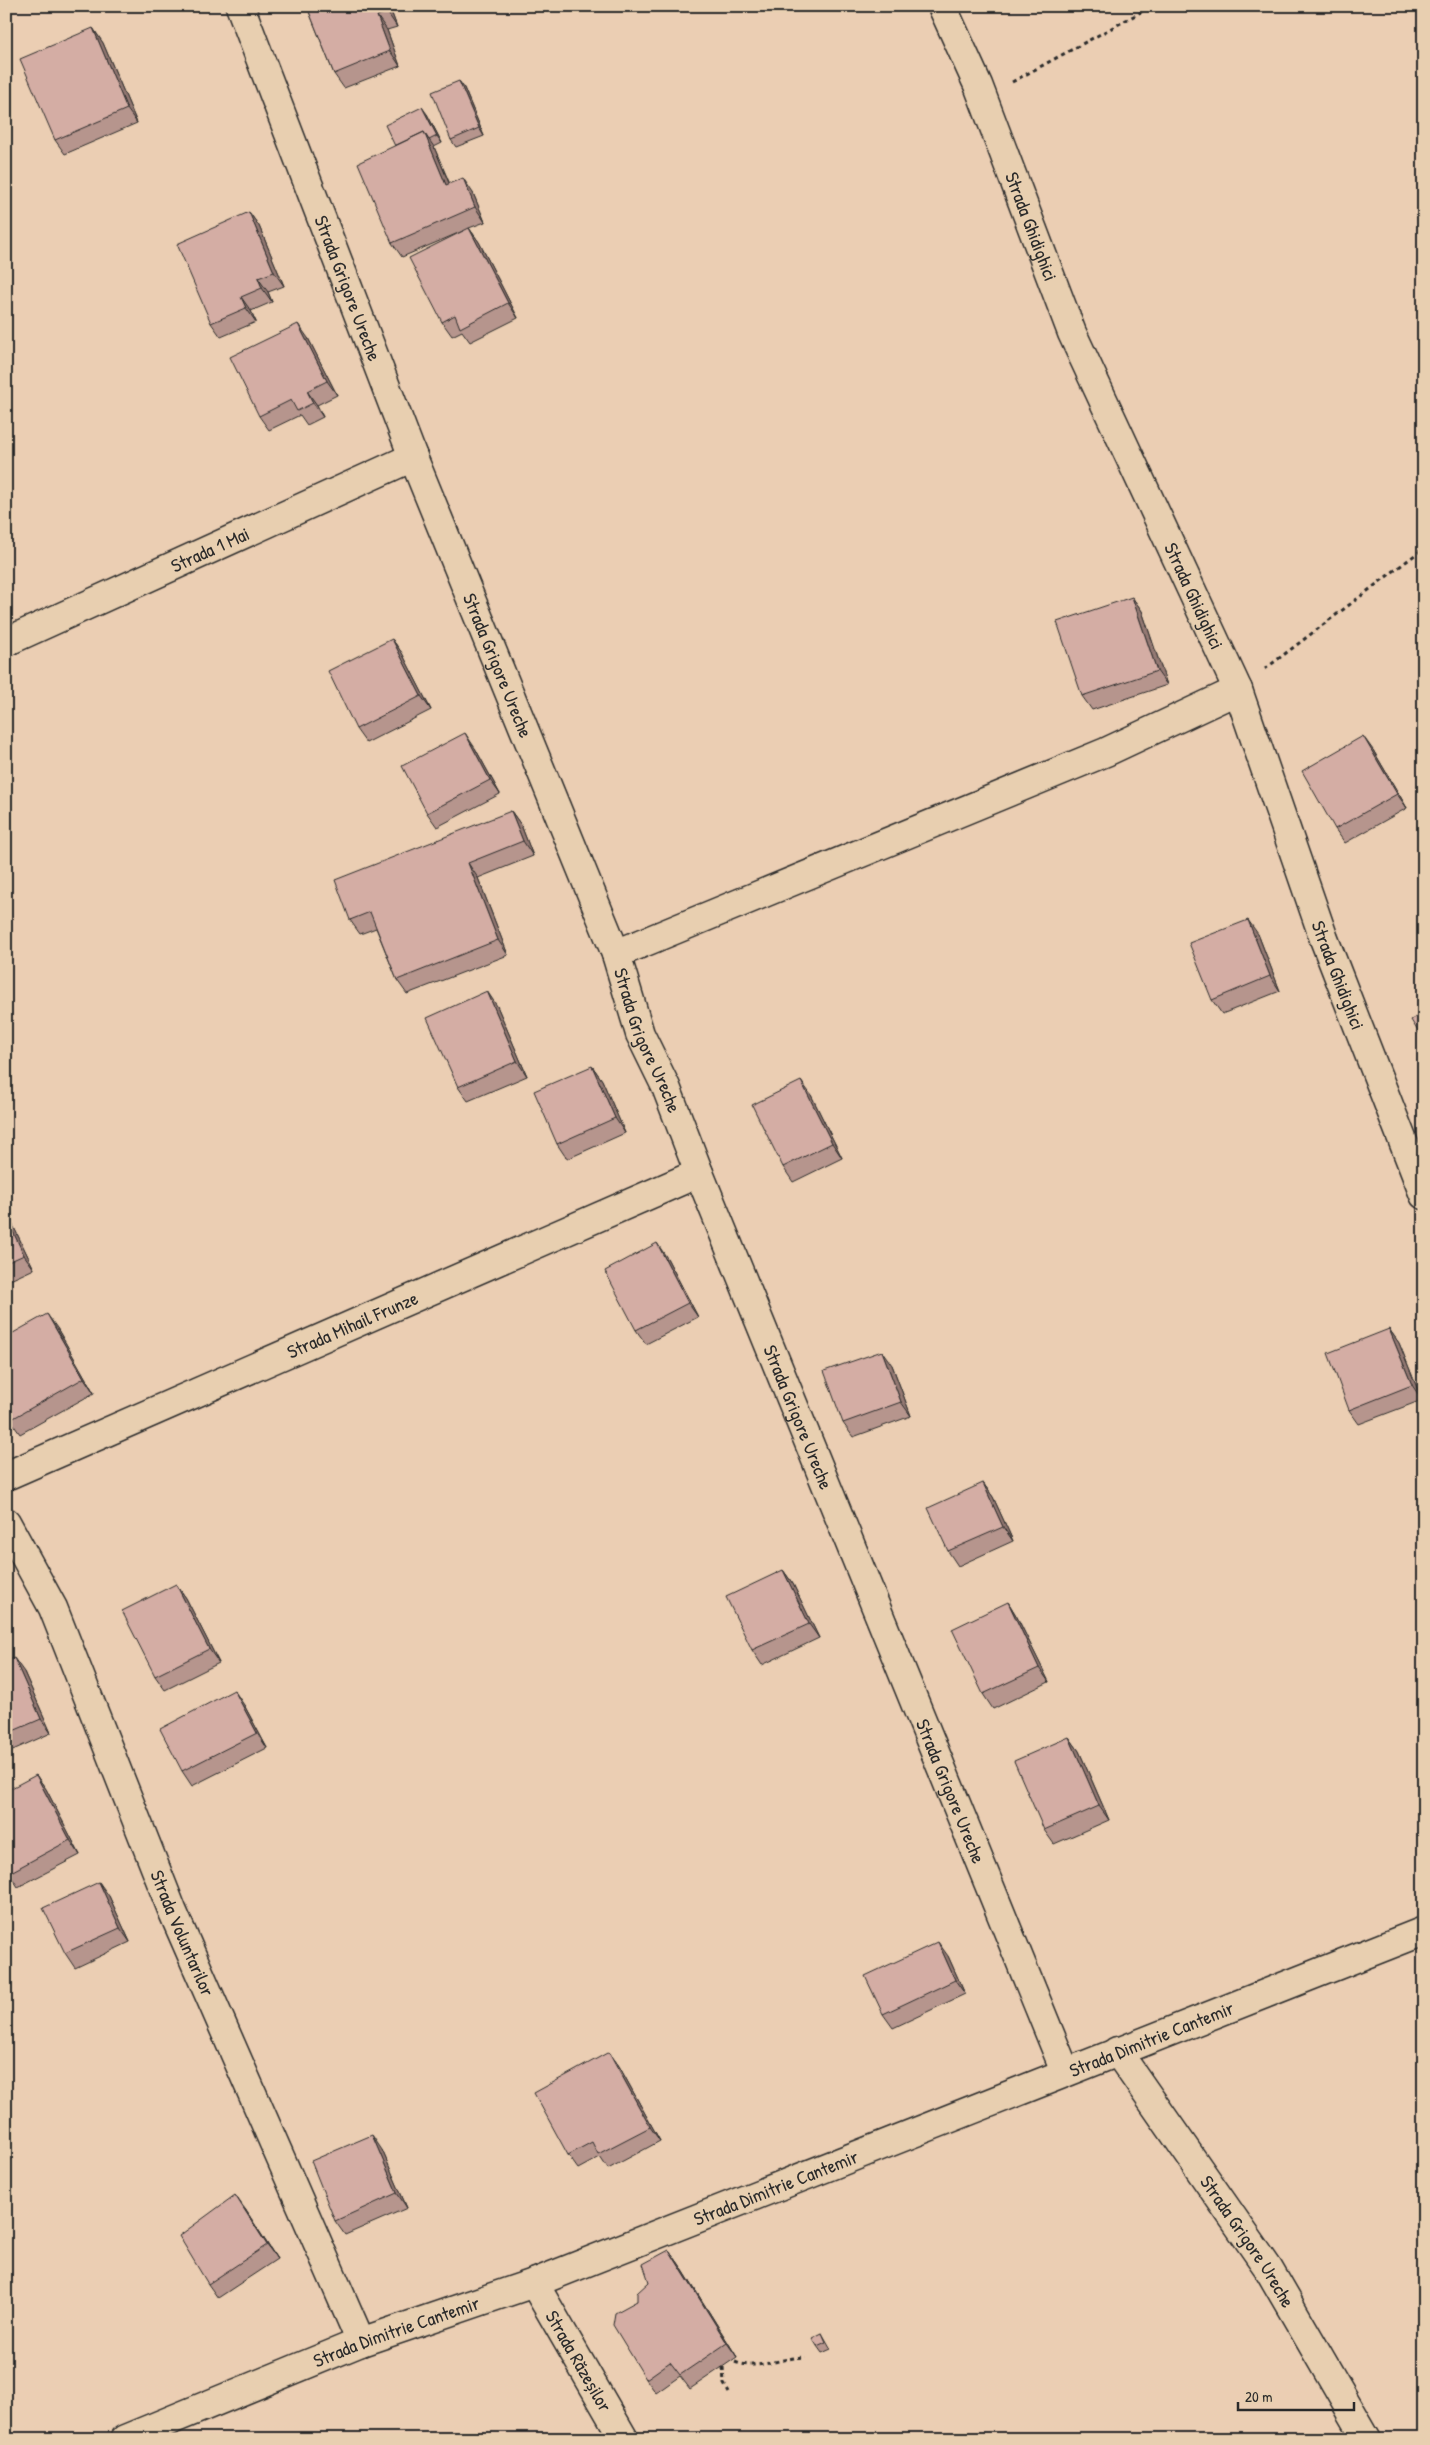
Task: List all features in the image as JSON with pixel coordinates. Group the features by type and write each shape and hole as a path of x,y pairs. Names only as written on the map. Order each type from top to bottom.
{"street":[{"name":"Strada Grigore Ureche","path":"240,6 414,457 616,954 640,1034 666,1086 699,1173 1065,2071"},
{"name":"Strada Ghidighici","path":"942,6 983,98 1072,333 1238,690 1324,939 1424,1195"},
{"name":"Strada 1 Mai","path":"6,642 414,457"},
{"path":"616,954 1106,752 1238,690"},
{"name":"Strada Mihail Frunze","path":"6,1476 699,1173"},
{"name":"Strada Voluntarilor","path":"6,1522 54,1608 172,1910 361,2342"},
{"name":"Strada Dimitrie Cantemir","path":"125,2439 361,2342 534,2283 1117,2050 1424,1931"},
{"name":"Strada Grigore Ureche","path":"1117,2050 1268,2268 1367,2439"},
{"name":"Strada Răzeșilor","path":"534,2283 624,2439"}],"path":[{"path":"983,98 1152,6"},
{"path":"1238,690 1424,548"},
{"path":"735,2362 742,2365 806,2356"},
{"path":"723,2367 724,2384 729,2393"}],"building":[{"path":"315,6 385,6 387,12 377,16 390,51 334,74 308,9"},
{"path":"93,28 127,109 55,140 20,59"},
{"path":"459,81 479,128 451,140 432,92"},
{"path":"422,107 437,136 429,140 424,132 395,146 385,125"},
{"path":"424,132 446,185 463,178 475,207 392,243 358,163"},
{"path":"249,212 274,272 258,278 262,288 241,297 246,308 211,323 177,244"},
{"path":"469,228 508,303 460,328 455,315 442,322 409,258"},
{"path":"298,324 327,381 307,391 313,403 297,411 291,400 259,416 230,357"},
{"path":"1132,597 1157,671 1082,696 1057,622"},
{"path":"392,639 421,696 356,729 328,671"},
{"path":"465,733 490,780 427,813 402,766"},
{"path":"1363,736 1397,794 1335,829 1302,771"},
{"path":"511,811 523,841 468,863 498,940 397,980 370,912 350,920 335,880"},
{"path":"1248,920 1270,976 1212,1000 1189,943"},
{"path":"487,991 517,1061 458,1087 427,1018"},
{"path":"1424,1012 1424,1041 1411,1020"},
{"path":"592,1066 615,1118 557,1144 534,1091"},
{"path":"801,1081 832,1143 783,1167 752,1105"},
{"path":"6,1217 24,1255 6,1263"},
{"path":"657,1243 688,1303 636,1330 605,1271"},
{"path":"47,1314 84,1378 10,1420 6,1412 6,1366 12,1363 6,1353 6,1337"},
{"path":"1389,1329 1412,1385 1349,1410 1328,1353"},
{"path":"882,1351 901,1402 843,1423 824,1371"},
{"path":"983,1483 1003,1527 948,1551 928,1508"},
{"path":"783,1570 809,1624 752,1650 726,1597"},
{"path":"176,1584 209,1649 155,1676 122,1611"},
{"path":"1008,1602 1039,1668 983,1694 952,1629"},
{"path":"14,1658 41,1719 6,1734 6,1661"},
{"path":"234,1690 257,1733 182,1771 160,1729"},
{"path":"1069,1737 1099,1806 1044,1830 1014,1761"},
{"path":"36,1775 70,1840 9,1873 6,1868 6,1791"},
{"path":"99,1882 120,1928 65,1953 43,1908"},
{"path":"938,1942 955,1980 883,2014 865,1976"},
{"path":"609,2052 650,2127 598,2154 592,2142 568,2155 534,2093"},
{"path":"372,2135 397,2193 335,2221 311,2161"},
{"path":"235,2195 267,2245 208,2284 179,2236"},
{"path":"669,2250 727,2343 680,2375 670,2362 646,2379 613,2325 615,2313 637,2301 637,2293 649,2282 643,2264"},
{"path":"822,2333 826,2342 817,2346 812,2338"}]}
